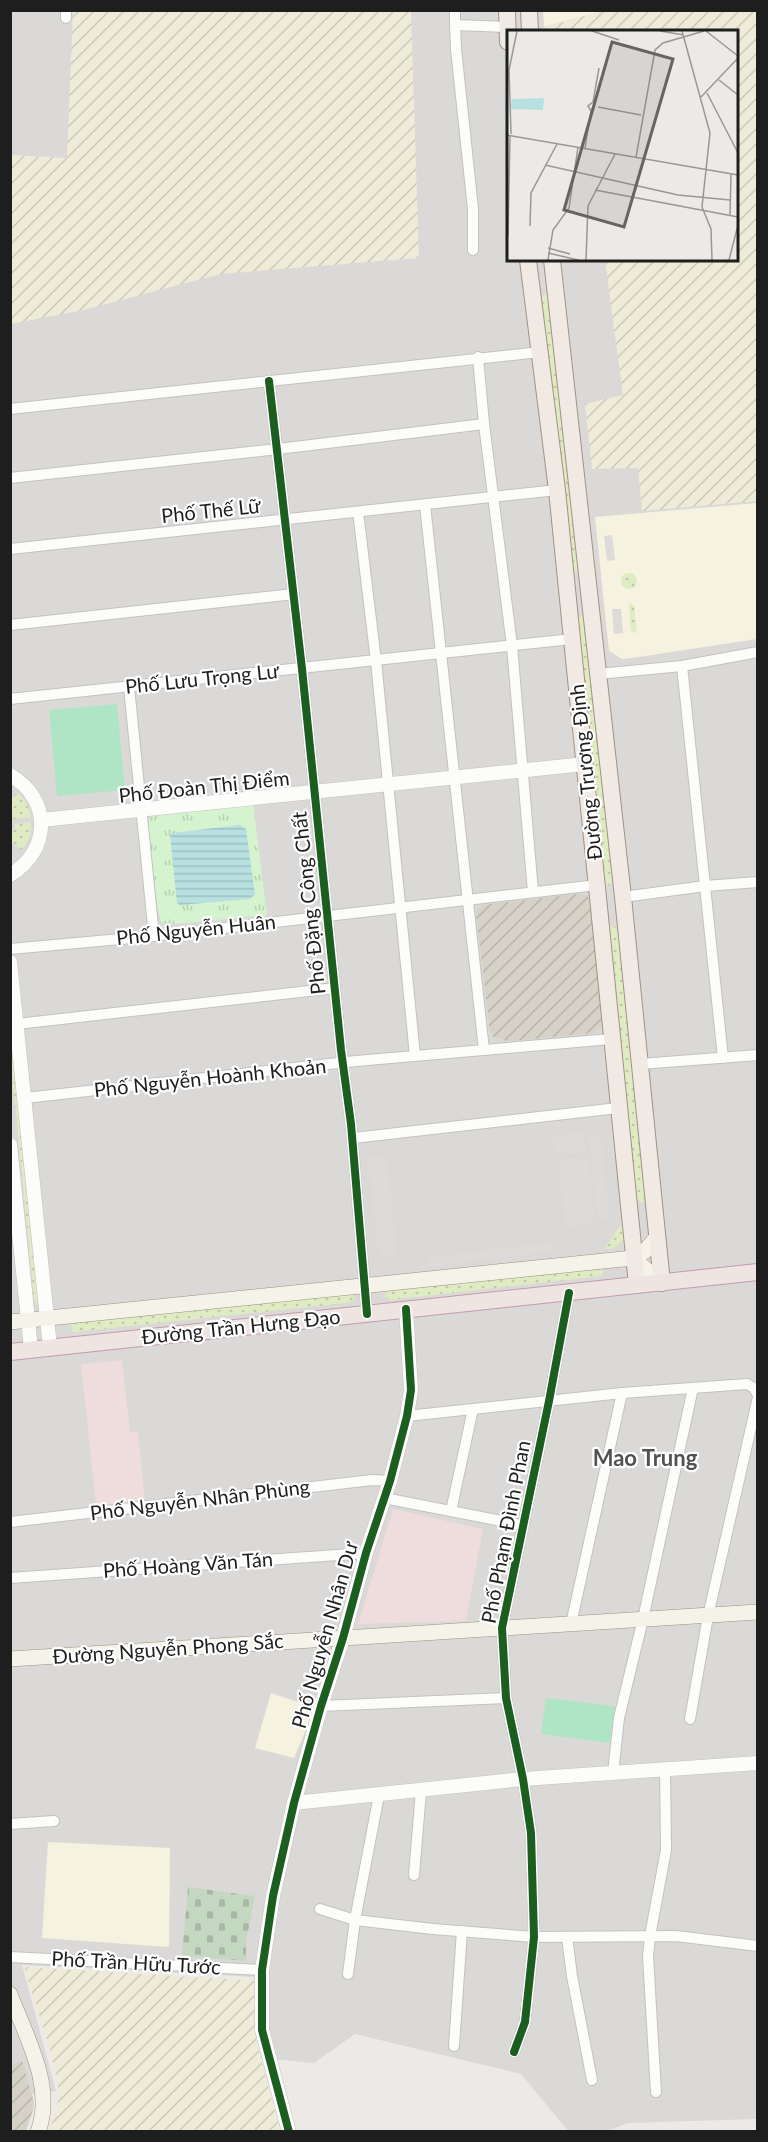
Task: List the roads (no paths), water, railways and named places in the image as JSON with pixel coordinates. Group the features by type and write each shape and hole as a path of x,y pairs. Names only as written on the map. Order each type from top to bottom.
{"highway":[{"name":"Đường Trần Hưng Đạo","path":"10,1352 758,1272"}],"main road":[{"path":"529,10 530,30"},
{"name":"Đường Trương Định","path":"528,261 557,490 637,1285"},
{"path":"530,278 553,267"},
{"name":"Đường Trương Định","path":"553,267 623,897 662,1283"},
{"path":"566,591 588,589"},
{"path":"598,893 623,897"},
{"path":"657,1238 644,1252 633,1258 662,1283"},
{"name":"Đường Trần Hưng Đạo","path":"10,1322 633,1258"},
{"name":"Đường Nguyễn Phong Sắc","path":"10,1659 758,1612"},
{"path":"10,1994 40,2074 45,2106 38,2132"}],"street":[{"path":"455,10 456,49 473,209 473,250"},
{"path":"455,25 508,27"},
{"path":"10,409 540,352"},
{"path":"478,357 484,424 512,646 534,892"},
{"name":"Phố Đặng Công Chất","path":"269,381 353,1138 367,1314"},
{"path":"10,478 484,424"},
{"name":"Phố Thế Lữ","path":"10,549 557,490"},
{"path":"425,505 484,1050"},
{"path":"358,512 415,1056"},
{"path":"10,625 294,594"},
{"name":"Phố Lưu Trọng Lư","path":"10,699 572,639"},
{"path":"598,675 682,666 758,652"},
{"path":"682,666 723,1058"},
{"path":"129,687 154,936"},
{"name":"Phố Đoàn Thị Điểm","path":"41,820 585,764"},
{"path":"10,775 19,780 31,793 39,809 41,820 41,835 35,851 24,865 10,875"},
{"path":"623,897 705,886 758,882"},
{"name":"Phố Nguyễn Huân","path":"10,949 154,936 534,892 598,893"},
{"path":"10,962 51,1347"},
{"path":"17,1024 335,988"},
{"name":"Phố Nguyễn Hoành Khoản","path":"25,1098 343,1063 611,1039"},
{"path":"640,1064 758,1055"},
{"path":"353,1138 618,1108"},
{"path":"10,1145 32,1349"},
{"name":"Phố Phạm Đình Phan","path":"514,2052 525,2022 534,1937 531,1833 523,1779 506,1698 502,1628 569,1293"},
{"name":"Phố Nguyễn Nhân Dư","path":"289,2132 262,2030 262,1970 273,1896 294,1803 366,1553 390,1481 407,1416 411,1390 406,1309"},
{"path":"407,1416 622,1393 747,1384 756,1393 708,1616 690,1719"},
{"path":"613,1773 619,1718 693,1388"},
{"path":"571,1624 622,1393"},
{"path":"452,1511 473,1410"},
{"name":"Phố Nguyễn Nhân Phùng","path":"10,1522 372,1480 390,1481"},
{"path":"384,1498 522,1525"},
{"name":"Phố Hoàng Văn Tán","path":"10,1578 366,1553"},
{"path":"321,1706 506,1698"},
{"path":"294,1803 523,1779 758,1763"},
{"path":"656,2092 648,1956 666,1850 665,1770"},
{"path":"414,1875 421,1791"},
{"path":"348,1974 355,1920 379,1795"},
{"path":"10,1824 54,1821"},
{"path":"320,1909 355,1920 462,1932 534,1937 676,1936 758,1946"},
{"path":"454,2046 462,1932"},
{"path":"567,1937 592,2080"},
{"name":"Phố Trần Hữu Tước","path":"10,1957 262,1970"}],"water":[{"path":"240,825 246,829 255,894 250,899 180,905 177,903 170,835"}],"district":[{"name":"Mao Trung","path":"645,1458"}]}
